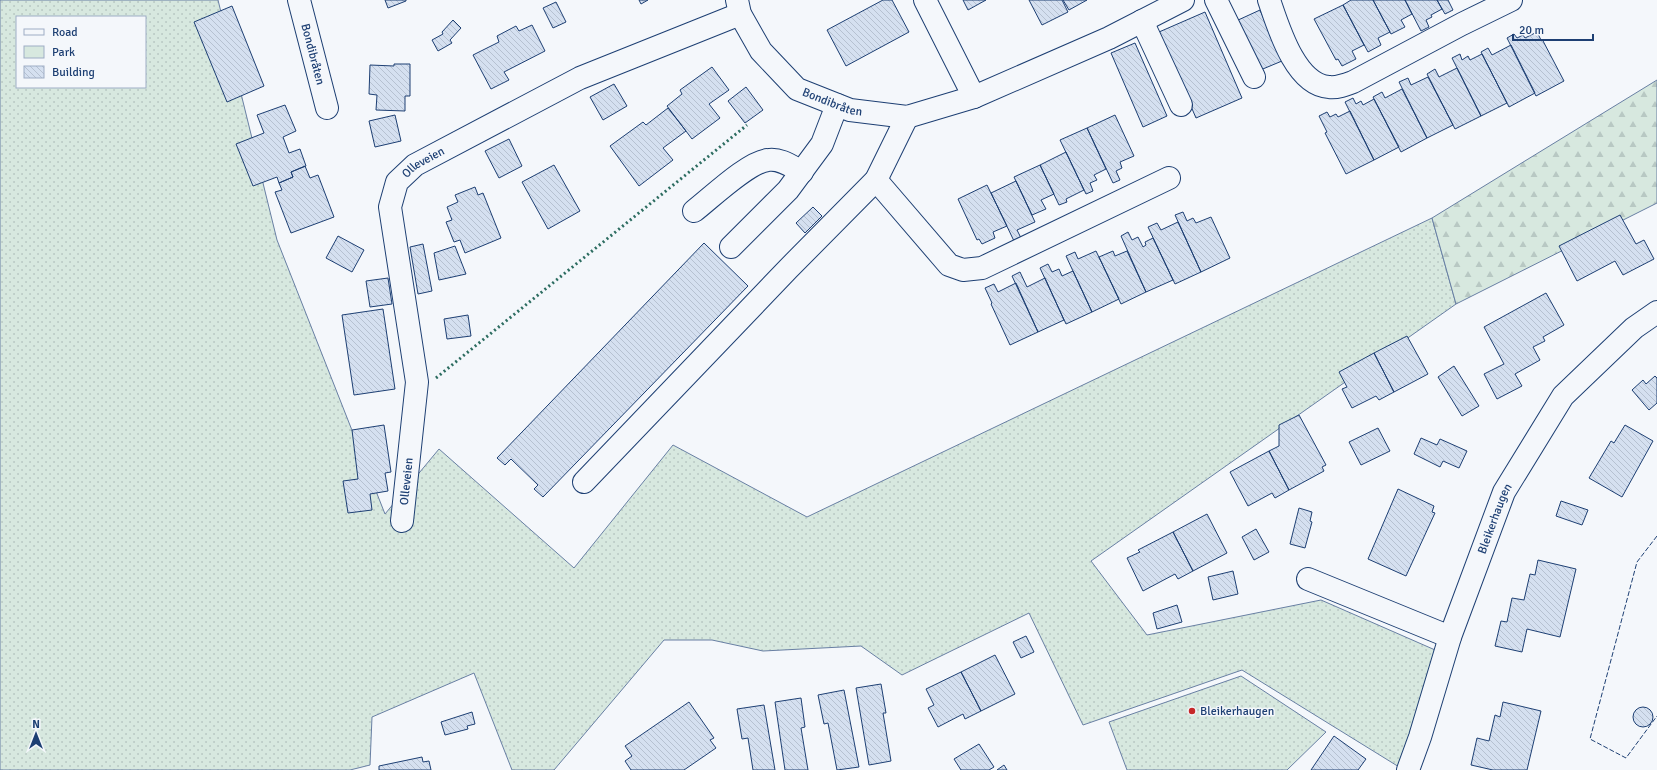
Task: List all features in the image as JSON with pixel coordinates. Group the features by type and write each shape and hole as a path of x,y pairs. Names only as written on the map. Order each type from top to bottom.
{"street":[{"name":"Bondibråten","path":"299,0 327,108"},
{"path":"925,0 974,97"},
{"name":"Bondibråten","path":"739,7 761,51 798,89 850,110 906,117 974,97 1109,38 1183,0"},
{"path":"1216,0 1254,77"},
{"path":"1269,0 1282,36 1296,63 1308,78 1317,84 1328,87 1340,86 1353,82 1462,24 1511,0"},
{"name":"Olleveien","path":"402,520 417,382 390,207 397,182 415,165 580,78 739,7"},
{"path":"1142,21 1181,105"},
{"path":"731,247 788,190 802,172 822,144 837,105"},
{"path":"584,482 788,269 876,180 906,117"},
{"path":"694,211 753,164 768,160 782,161 802,172"},
{"path":"876,180 949,266 963,270 982,268 1169,178"},
{"name":"Bleikerhaugen","path":"1408,770 1420,737 1450,637 1504,492 1563,396 1634,328 1657,312"},
{"path":"1308,579 1450,637"}],"green space":[{"path":"0,0 218,0 277,240 385,514 439,449 574,568 673,445 807,517 1432,218 1456,304 1091,561 1147,635 1321,600 1442,653 1404,770 1242,670 1083,725 1029,613 902,675 861,646 763,651 712,640 664,640 554,770 512,770 474,673 372,717 370,765 350,770 0,770"},
{"path":"1657,80 1657,203 1456,304 1432,218"},
{"path":"1241,676 1326,732 1287,770 1127,770 1109,722"}],"building":[{"path":"385,0 406,0 406,1 388,8"},
{"path":"639,0 648,0 641,4"},
{"path":"883,0 892,0 909,32 846,66 827,30"},
{"path":"963,0 986,0 968,10"},
{"path":"1029,0 1062,0 1068,12 1042,25"},
{"path":"1063,0 1087,0 1069,10"},
{"path":"1351,0 1373,0 1390,32 1378,38 1381,45 1368,52 1343,5"},
{"path":"1373,0 1405,0 1412,14 1401,20 1405,27 1391,34"},
{"path":"1405,0 1437,0 1442,9 1431,15 1432,17 1426,20 1429,27 1421,31"},
{"path":"1437,0 1448,0 1453,10 1445,14"},
{"path":"556,2 566,22 553,28 543,8"},
{"path":"1343,5 1364,45 1352,51 1356,59 1342,66 1338,59 1336,60 1314,19"},
{"path":"232,6 264,86 227,102 194,22"},
{"path":"1260,10 1282,61 1258,71 1236,21"},
{"path":"1205,12 1242,98 1196,118 1159,32"},
{"path":"453,20 461,28 450,40 452,43 438,51 432,40 443,34 442,32"},
{"path":"532,25 545,51 504,72 509,80 491,89 473,55 499,42 497,36 516,26 519,31"},
{"path":"1537,32 1564,81 1536,96 1507,38 1514,34 1517,38 1523,35 1525,38"},
{"path":"1135,43 1167,116 1143,127 1111,53"},
{"path":"1511,45 1535,93 1509,107 1481,52 1488,48 1492,55"},
{"path":"1460,54 1462,60 1468,56 1470,60 1482,54 1507,103 1481,116 1452,58"},
{"path":"394,64 410,64 410,96 405,96 405,111 376,110 377,95 369,94 370,65 394,66"},
{"path":"712,67 729,90 709,104 720,118 692,139 667,106 682,94 680,90"},
{"path":"1457,68 1481,116 1455,129 1427,74 1435,69 1439,77"},
{"path":"1428,77 1453,125 1427,138 1399,82 1408,78 1411,85"},
{"path":"614,84 627,106 603,120 590,97"},
{"path":"746,87 763,110 745,123 728,101"},
{"path":"1402,89 1427,138 1401,152 1373,97 1382,92 1385,98"},
{"path":"1353,98 1356,104 1361,101 1363,105 1374,99 1399,147 1374,160 1345,102"},
{"path":"285,105 296,131 283,137 289,153 300,149 306,166 291,172 293,177 279,183 277,177 253,186 236,144 264,133 257,115"},
{"path":"668,108 686,131 663,148 673,160 639,186 610,146 643,122 646,125"},
{"path":"1350,111 1374,160 1346,174 1325,133 1327,132 1319,116 1327,112 1330,117 1336,114 1338,117"},
{"path":"395,115 401,141 375,147 369,121"},
{"path":"1115,115 1134,156 1120,162 1122,168 1116,171 1120,180 1113,183 1087,128"},
{"path":"1087,128 1106,169 1094,175 1097,180 1090,183 1093,191 1086,194 1060,140"},
{"path":"509,139 522,166 499,178 485,151"},
{"path":"1066,152 1084,190 1066,199 1067,202 1059,205 1040,165"},
{"path":"554,165 580,211 548,229 522,182"},
{"path":"1040,165 1054,194 1041,200 1046,209 1032,215 1014,177"},
{"path":"305,166 310,178 318,175 334,217 291,233 275,192 282,190 279,183 293,177 291,172"},
{"path":"1016,181 1035,222 1017,230 1021,238 1014,241 991,193"},
{"path":"987,185 1007,226 993,232 995,238 982,244 979,239 977,240 958,199"},
{"path":"475,187 478,195 483,193 501,238 465,253 460,240 454,242 446,222 452,220 447,207 458,202 455,195"},
{"path":"813,207 822,216 805,233 796,223"},
{"path":"1183,212 1187,221 1193,218 1196,223 1211,217 1230,258 1201,272 1175,215"},
{"path":"1620,215 1636,244 1644,240 1654,259 1623,275 1615,261 1577,281 1559,246"},
{"path":"1178,222 1201,272 1175,284 1148,227 1157,223 1161,230"},
{"path":"1128,232 1132,240 1138,237 1143,247 1146,245 1145,242 1153,238 1173,280 1146,292 1121,236"},
{"path":"338,236 364,250 352,272 326,258"},
{"path":"704,243 748,286 543,497 534,489 538,485 511,459 505,465 497,458"},
{"path":"423,244 432,291 418,294 410,247"},
{"path":"455,246 466,274 439,280 434,253"},
{"path":"1096,251 1119,299 1092,312 1066,256 1075,252 1078,259"},
{"path":"1113,251 1115,256 1127,251 1146,292 1121,304 1099,257"},
{"path":"1048,264 1052,272 1059,269 1062,276 1073,271 1092,312 1066,324 1040,268"},
{"path":"1020,272 1027,287 1045,278 1064,320 1038,332 1012,276"},
{"path":"388,278 392,304 370,307 366,281"},
{"path":"1016,283 1038,332 1010,345 985,288 994,284 998,292"},
{"path":"1546,293 1564,325 1543,337 1545,341 1533,347 1540,360 1515,374 1522,386 1497,399 1484,374 1504,364 1484,327"},
{"path":"383,309 395,389 354,395 342,315"},
{"path":"468,315 471,336 447,339 444,319"},
{"path":"1407,336 1428,374 1394,392 1374,353"},
{"path":"1374,353 1394,392 1379,400 1376,396 1352,408 1342,389 1347,387 1339,372"},
{"path":"1454,366 1479,406 1462,416 1438,377"},
{"path":"1655,376 1657,378 1657,403 1649,410 1632,390 1643,380 1646,384"},
{"path":"1299,415 1326,465 1322,467 1324,471 1289,490 1269,451 1279,446 1279,425"},
{"path":"384,425 391,472 385,473 388,491 370,494 372,510 348,513 343,481 358,479 352,430"},
{"path":"1625,425 1653,441 1622,497 1589,478 1611,441 1614,443"},
{"path":"1378,428 1390,451 1361,465 1349,442"},
{"path":"1421,438 1437,445 1440,439 1467,451 1459,468 1443,461 1440,467 1414,454"},
{"path":"1269,451 1289,490 1275,498 1272,493 1248,506 1230,472"},
{"path":"1398,489 1434,506 1432,512 1435,513 1406,576 1368,559"},
{"path":"1561,501 1588,510 1582,525 1556,516"},
{"path":"1299,508 1312,512 1310,521 1312,522 1305,548 1290,544"},
{"path":"1207,514 1227,553 1193,571 1173,532"},
{"path":"1256,529 1269,552 1254,560 1242,537"},
{"path":"1173,532 1193,571 1178,579 1175,574 1143,591 1127,558 1140,552 1138,550"},
{"path":"1538,560 1576,569 1560,637 1527,629 1522,652 1495,646 1501,621 1507,622 1512,598 1524,600 1530,574 1535,575"},
{"path":"1233,571 1238,594 1213,600 1208,577"},
{"path":"1177,605 1182,622 1157,629 1153,613"},
{"path":"1026,636 1034,652 1021,658 1013,642"},
{"path":"995,655 1015,694 981,711 961,672"},
{"path":"961,672 981,711 965,719 963,714 938,727 928,708 934,705 926,689"},
{"path":"881,684 886,713 883,713 891,761 869,765 856,688"},
{"path":"844,690 859,767 837,770 828,723 824,724 818,695"},
{"path":"801,698 805,727 801,728 808,770 785,770 775,702"},
{"path":"689,702 714,738 710,740 716,748 684,770 631,770 625,761 632,756 625,746"},
{"path":"1503,702 1541,711 1527,770 1493,770 1471,765 1477,738 1489,741 1495,715 1500,717"},
{"path":"764,705 775,770 753,770 748,738 742,739 737,709"},
{"path":"1643,707 1650,710 1653,717 1650,724 1643,727 1636,724 1633,717 1636,710"},
{"path":"472,712 475,724 467,726 468,729 445,735 441,722"},
{"path":"1334,736 1366,759 1358,770 1311,770"},
{"path":"979,744 994,767 989,770 961,770 954,759"},
{"path":"422,757 423,762 429,761 431,770 379,770 379,766"},
{"path":"1004,765 1007,770 997,770"}],"hedge":[{"path":"436,378 747,125"}],"fence":[{"path":"1657,536 1637,562 1590,739 1626,758 1657,716"}],"place":[{"name":"Bleikerhaugen","path":"1192,711"}]}
